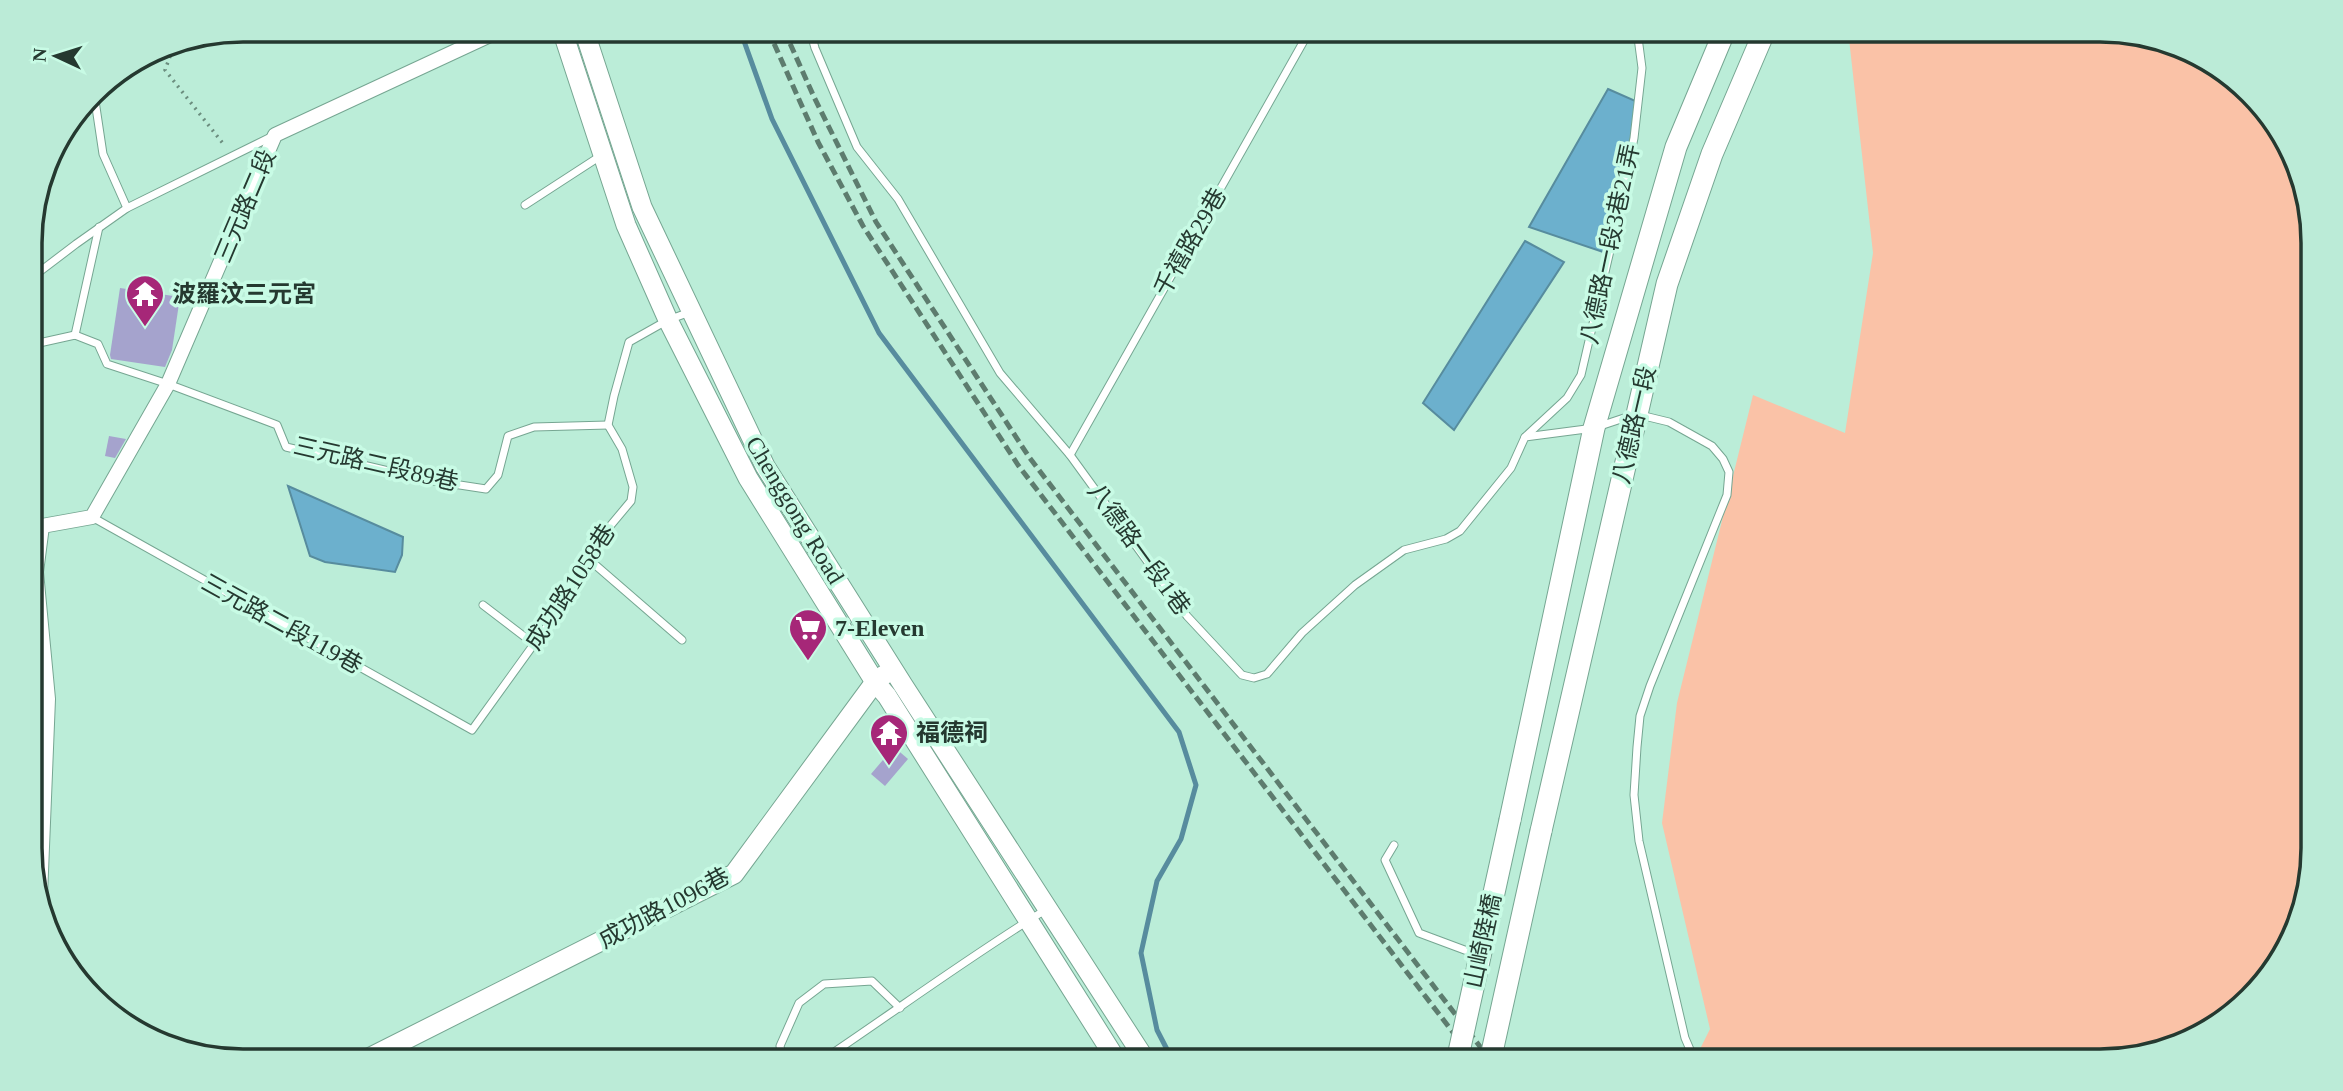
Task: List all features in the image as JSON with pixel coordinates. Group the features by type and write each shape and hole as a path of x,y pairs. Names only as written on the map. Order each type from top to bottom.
{"main road":[{"name":"八德路一段","path":"1510,820 1594,428 1676,147 1720,42"},
{"name":"八德路一段","path":"1541,831 1636,414 1672,271 1712,154 1760,42"},
{"name":"山崎陸橋","path":"1459,1049 1510,820"},
{"name":"山崎陸橋","path":"1493,1049 1541,831"}],"street":[{"name":"三元路二段","path":"92,517 168,384 275,135 475,42"},
{"name":"Chenggong Road","path":"566,42 626,225 668,320 748,478 1110,1049"},
{"name":"Chenggong Road","path":"588,42 642,207 765,466 1138,1049"},
{"path":"42,523 92,517"},
{"path":"42,636 48,699 42,792"},
{"name":"成功路1096巷","path":"387,1049 734,874 875,682 892,668"}],"lane":[{"name":"八德路一段1巷","path":"813,42 857,148 898,199 1000,373 1069,455 1186,616 1242,675 1254,678 1267,674 1302,633 1355,585 1404,550 1446,539 1460,531 1511,468 1525,437"},
{"name":"千禧路29巷","path":"1069,455 1303,42"},
{"name":"八德路一段3巷21弄","path":"1525,437 1567,398 1581,376 1634,138 1642,68 1639,42"},
{"path":"96,107 103,154 127,208"},
{"path":"42,270 127,208 275,135"},
{"path":"525,205 603,154"},
{"path":"75,335 99,227"},
{"path":"608,425 629,342 668,320 691,312"},
{"path":"42,342 75,335 98,345 107,364 168,384"},
{"name":"三元路二段89巷","path":"168,384 277,425 286,447 427,480 486,489 498,475 508,436 534,427 608,425"},
{"path":"1525,437 1594,428 1636,414 1669,422 1712,446 1729,472 1727,495 1640,716 1634,795 1639,841 1690,1049"},
{"name":"成功路1058巷","path":"472,730 560,608 585,556 631,501 633,486 622,449 608,425"},
{"name":"三元路二段119巷","path":"92,517 472,730"},
{"path":"585,556 682,640"},
{"path":"483,605 534,644"},
{"path":"1394,845 1385,860 1419,933 1479,955"},
{"path":"839,1049 953,968 1048,908"},
{"path":"781,1049 799,1003 824,984 872,981 900,1008"}],"path":[{"path":"170,56 165,70 232,156"}],"shaded area":[{"path":"1849,42 2113,42 2164,53 2200,69 2242,101 2274,143 2286,166 2294,191 2301,243 2301,861 2286,925 2259,970 2242,990 2222,1007 2177,1034 2113,1049 1700,1049 1710,1029 1662,823 1677,703 1753,395 1845,433 1873,253"}],"water":[{"path":"1608,89 1640,103 1603,252 1529,227"},
{"path":"1525,241 1564,262 1454,430 1423,403"},
{"path":"288,486 403,537 402,555 395,572 325,562 310,556"}],"building":[{"name":"波羅汶三元宮","path":"120,288 180,297 172,350 165,367 111,359"},
{"path":"109,436 126,439 115,458 105,456"},
{"name":"福德祠","path":"894,747 908,759 885,786 871,774"}],"waterway":[{"path":"744,42 772,119 879,333 1179,732 1196,785 1181,839 1157,881 1141,953 1157,1030 1167,1049"}],"railway":[{"path":"773,42 818,142 863,226 1018,465 1466,1049"},
{"path":"789,42 876,222 1029,457 1482,1049"}],"place":[{"name":"波羅汶三元宮","path":"145,328"},
{"name":"7-Eleven","path":"808,662"},
{"name":"福德祠","path":"889,767"}]}
